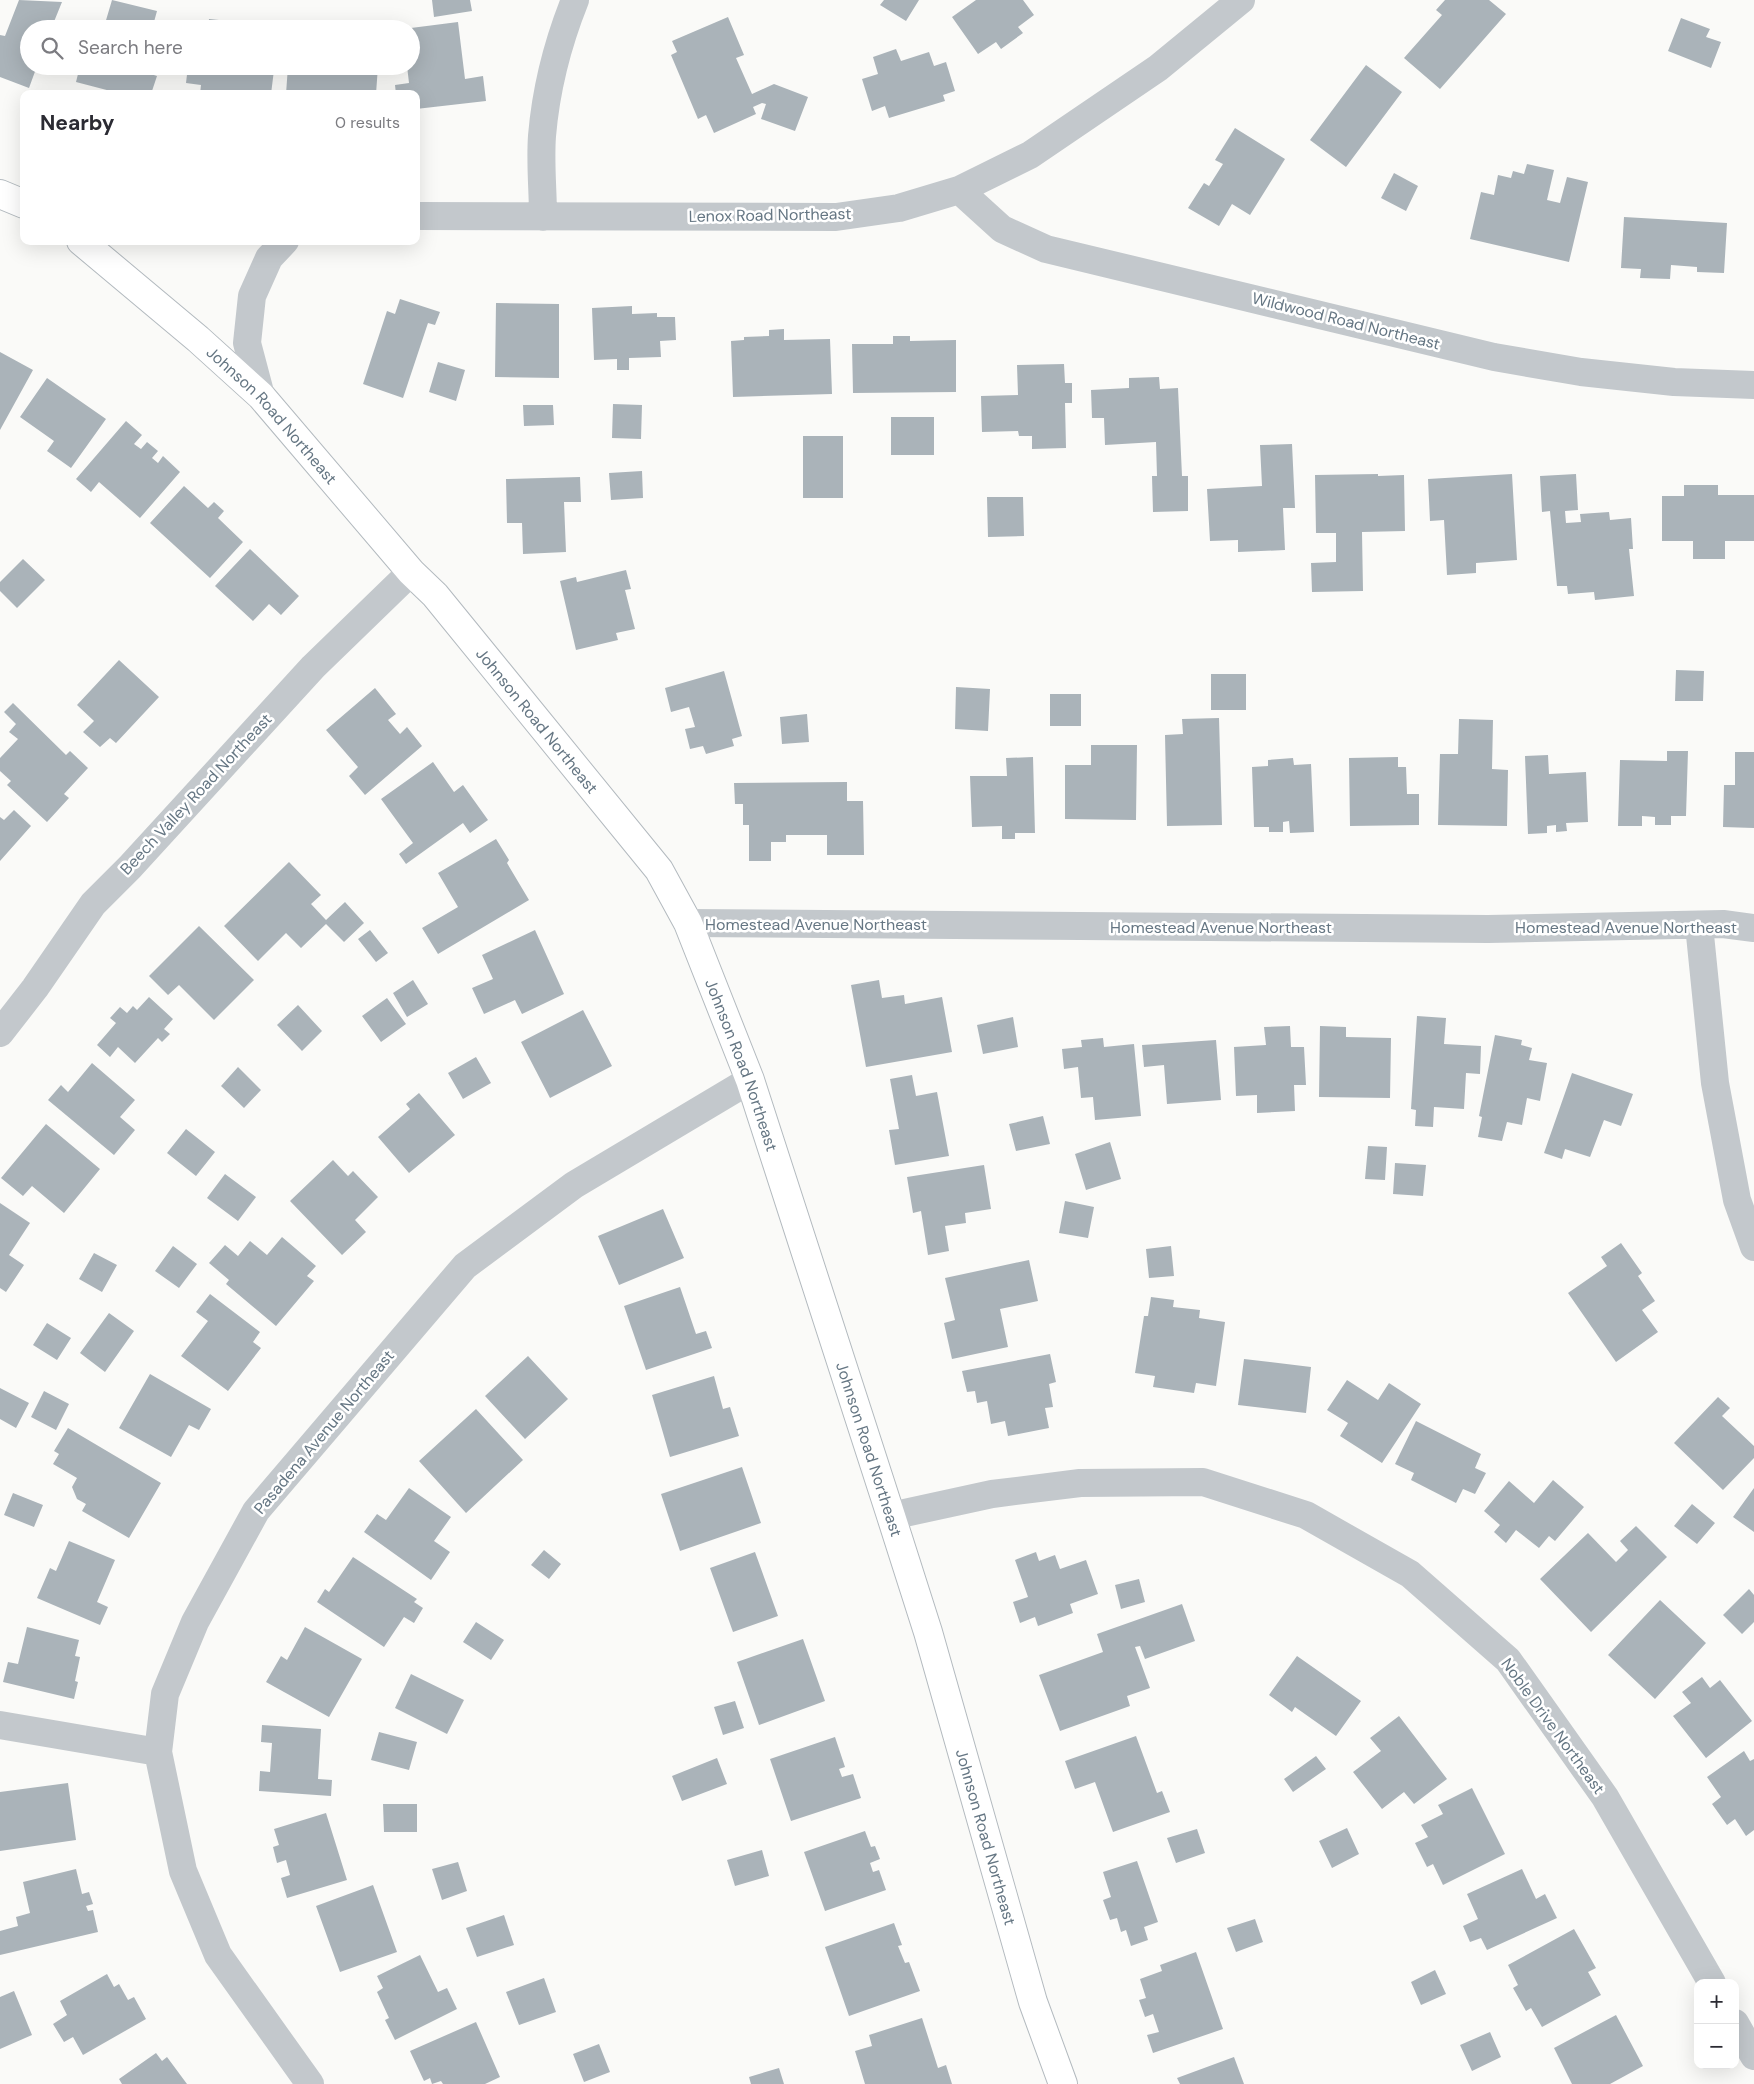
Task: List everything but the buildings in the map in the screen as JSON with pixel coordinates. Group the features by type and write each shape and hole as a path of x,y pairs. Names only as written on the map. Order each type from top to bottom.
{"street":[{"path":"543,217 542,138 547,93 560,36 575,0"},
{"name":"Lenox Road Northeast","path":"420,216 836,217 899,208 959,190 1030,155 1158,68 1241,0"},
{"name":"Wildwood Road Northeast","path":"959,190 1002,229 1046,249 1494,357 1600,374 1674,382 1754,385"},
{"path":"0,194 20,202"},
{"name":"Johnson Road Northeast","path":"86,245 198,338 261,396 411,572 435,594 660,870 688,923 750,1080 928,1632 1033,2002 1063,2084"},
{"path":"261,396 248,343 252,296 269,258 281,245"},
{"name":"Beech Valley Road Northeast","path":"0,1034 35,988 93,904 130,867 313,666 411,572"},
{"name":"Homestead Avenue Northeast","path":"688,923 1488,929 1724,924 1754,928"},
{"path":"1699,925 1715,1083 1737,1200 1754,1247"},
{"name":"Pasadena Avenue Northeast","path":"310,2084 218,1955 184,1871 158,1752 165,1694 195,1622 256,1511 465,1266 574,1185 750,1080"},
{"name":"Noble Drive Northeast","path":"891,1516 992,1494 1080,1483 1202,1482 1306,1515 1410,1574 1508,1660 1605,1798 1710,1979"},
{"path":"0,1725 158,1752"},
{"path":"1736,2024 1754,2056"}]}
